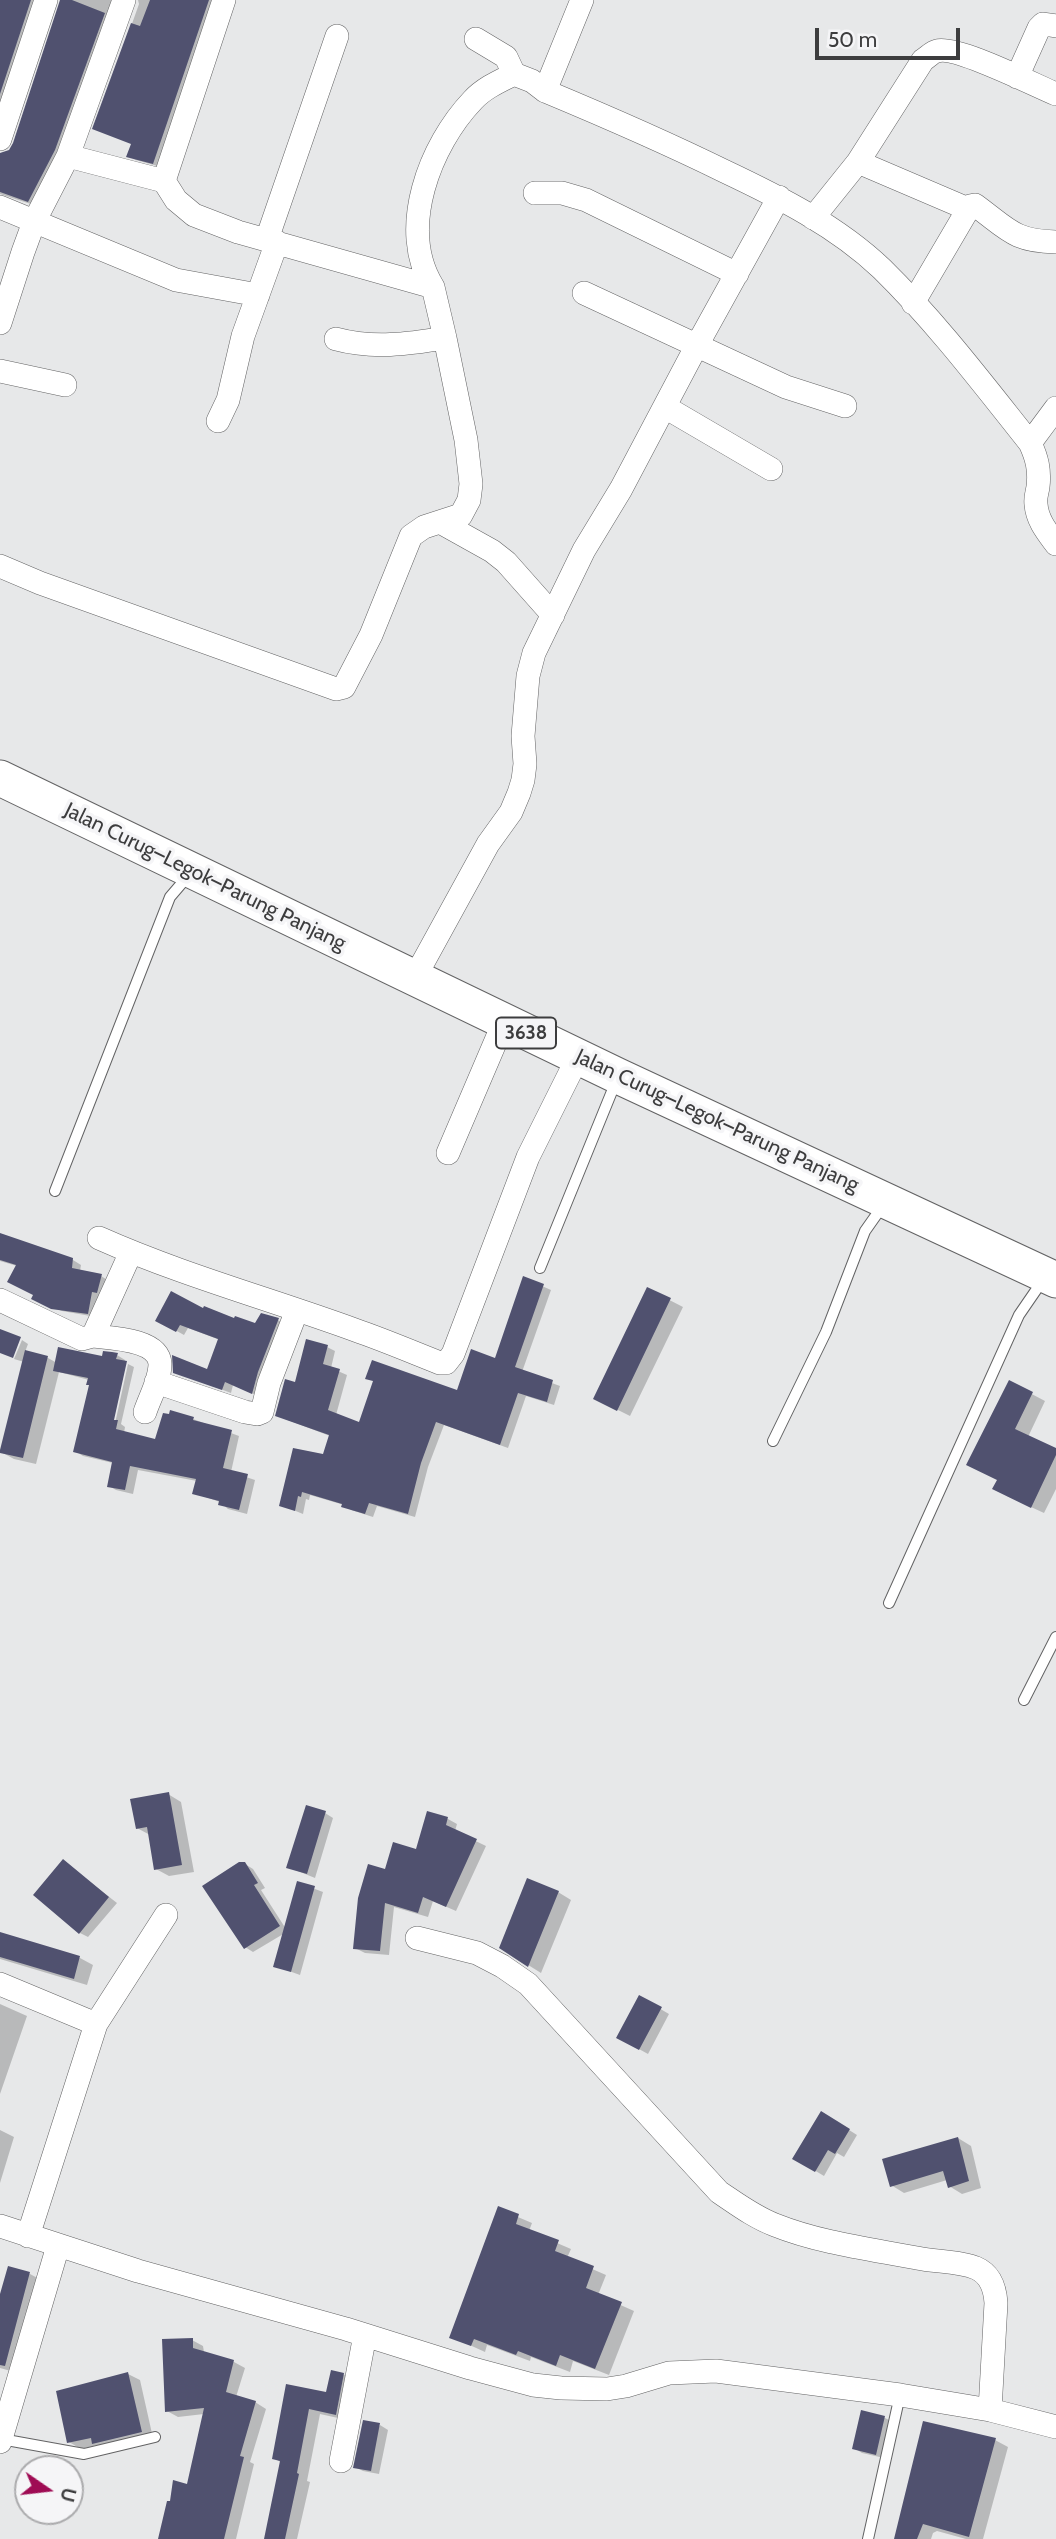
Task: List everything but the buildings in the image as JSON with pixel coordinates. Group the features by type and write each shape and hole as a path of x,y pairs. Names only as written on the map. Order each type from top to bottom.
{"main road":[{"name":"Jalan Curug–Legok–Parung Panjang","path":"0,778 191,872 415,976 578,1058 1051,1277"}],"street":[{"path":"0,139 46,0"},
{"path":"164,181 225,0"},
{"path":"545,91 582,0"},
{"path":"0,323 34,222 68,156 117,2"},
{"path":"1017,77 1039,28 1043,24 1056,26"},
{"path":"218,421 228,400 243,336 337,36"},
{"path":"476,39 506,57 514,74 532,81 545,91 676,148 779,197 813,218 881,268 1043,436"},
{"path":"813,218 858,162 923,60 936,51 947,50 1056,94"},
{"path":"0,566 40,583 336,689 344,687 349,682 411,536 424,527 461,515 469,500 471,484 466,440 433,287 424,273 417,240 421,194 444,139 474,99 497,82 514,74"},
{"path":"68,156 164,181 176,200 194,215 238,232 433,287"},
{"path":"858,162 968,209"},
{"path":"535,193 562,193 586,200 737,274"},
{"path":"415,976 519,793 525,764 523,736 528,676 534,653 584,550 621,489 779,197"},
{"path":"913,303 970,206 975,205 1005,229 1025,240 1056,242"},
{"path":"0,207 176,280 258,295"},
{"path":"584,293 786,387 845,406"},
{"path":"336,340 355,344 401,345 445,338"},
{"path":"0,371 65,385"},
{"path":"665,407 771,469"},
{"path":"1056,408 1043,436 1037,459 1039,471 1035,502 1040,521 1056,544"},
{"path":"440,522 492,551 506,562 553,615"},
{"path":"448,1153 503,1022"},
{"path":"99,1238 247,1294 446,1363 453,1354 528,1157 578,1058"},
{"path":"93,1336 131,1252"},
{"path":"0,1300 82,1339 93,1336 122,1339 145,1346 160,1362 145,1412"},
{"path":"156,1382 245,1412 261,1412 297,1310"},
{"path":"28,2236 96,2024 166,1915"},
{"path":"417,1938 477,1953 528,1984 719,2192 748,2212 773,2225 798,2233 874,2250 974,2267 985,2273 995,2291 996,2303 990,2410"},
{"path":"0,1984 96,2024"},
{"path":"0,2226 58,2246 533,2385 561,2388 626,2386 669,2373 716,2371 901,2395 990,2410 1056,2427"},
{"path":"1,2441 58,2246"},
{"path":"341,2461 365,2335"}],"lane":[{"path":"54,1191 170,897 191,872"},
{"path":"540,1268 618,1076"},
{"path":"773,1441 826,1332 864,1231 887,1199"},
{"path":"889,1603 1019,1315 1051,1277"},
{"path":"1024,1700 1056,1637"},
{"path":"868,2539 901,2395"},
{"path":"1,2441 84,2454 155,2437"}]}
